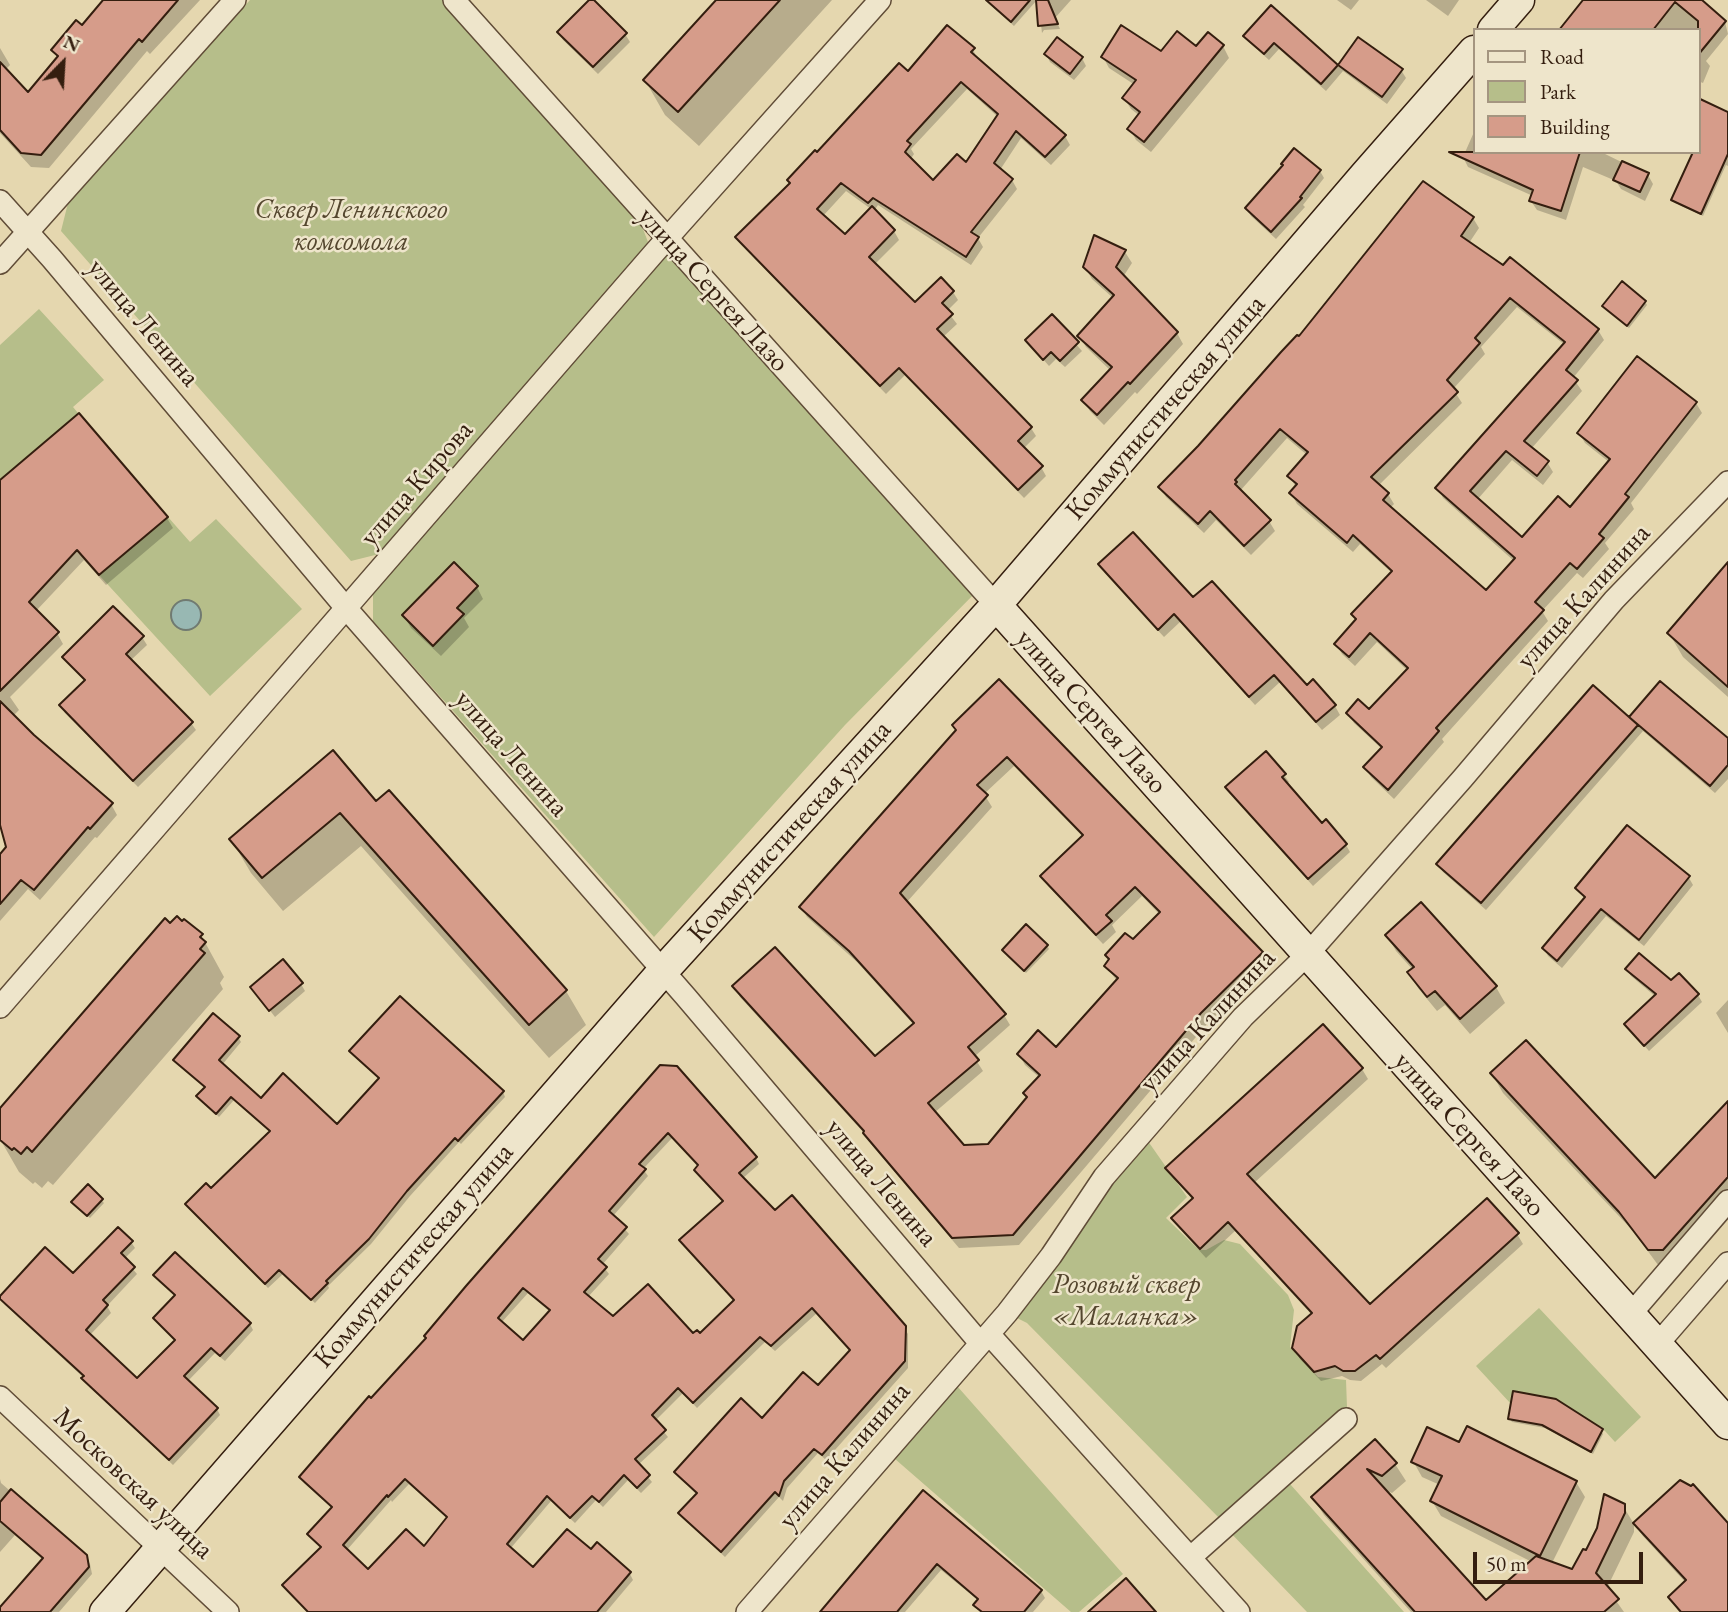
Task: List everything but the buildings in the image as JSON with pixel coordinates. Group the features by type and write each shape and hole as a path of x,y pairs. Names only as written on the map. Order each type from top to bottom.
{"main road":[{"path":"1495,28 1519,0"},
{"name":"Коммунистическая улица","path":"105,1612 663,971 996,606 1472,53"},
{"name":"улица Сергея Лазо","path":"996,606 1728,1424"}],"street":[{"path":"0,264 235,0"},
{"name":"улица Сергея Лазо","path":"454,0 996,606"},
{"name":"улица Кирова","path":"0,1007 667,238 880,0"},
{"name":"улица Ленина","path":"0,201 346,608 985,1338 1191,1557 1239,1612"},
{"name":"улица Калинина","path":"747,1612 985,1338 1051,1255 1104,1177 1243,1017 1307,955 1463,778 1614,600 1728,482"},
{"path":"1630,1314 1728,1201"},
{"path":"1656,1346 1728,1263"},
{"name":"Московская улица","path":"0,1397 228,1612"},
{"path":"1191,1557 1346,1419"}],"green space":[{"name":"Сквер Ленинского комсомола","path":"250,0 444,0 638,216 648,242 634,265 379,554 351,561 61,231 68,203"},
{"path":"667,238 980,588 845,725 654,937 373,621 373,576"},
{"path":"39,309 104,380 73,407 78,413 0,481 0,345"},
{"path":"168,517 190,542 216,519 302,609 210,696 99,575"},
{"name":"Розовый сквер «Маланка»","path":"1143,1134 1187,1197 1166,1218 1199,1250 1206,1250 1224,1240 1240,1244 1288,1295 1294,1310 1290,1347 1318,1377 1346,1380 1347,1407 1223,1522 1027,1323 1007,1313"},
{"path":"1539,1308 1641,1417 1615,1442 1605,1431 1556,1399 1511,1404 1476,1366"},
{"path":"950,1378 1123,1574 1079,1612 1071,1612 887,1452"},
{"path":"1282,1475 1404,1612 1307,1612 1225,1527"}],"water":[{"path":"186,600 196,605 201,615 196,625 186,630 176,625 171,615 176,605"}]}
